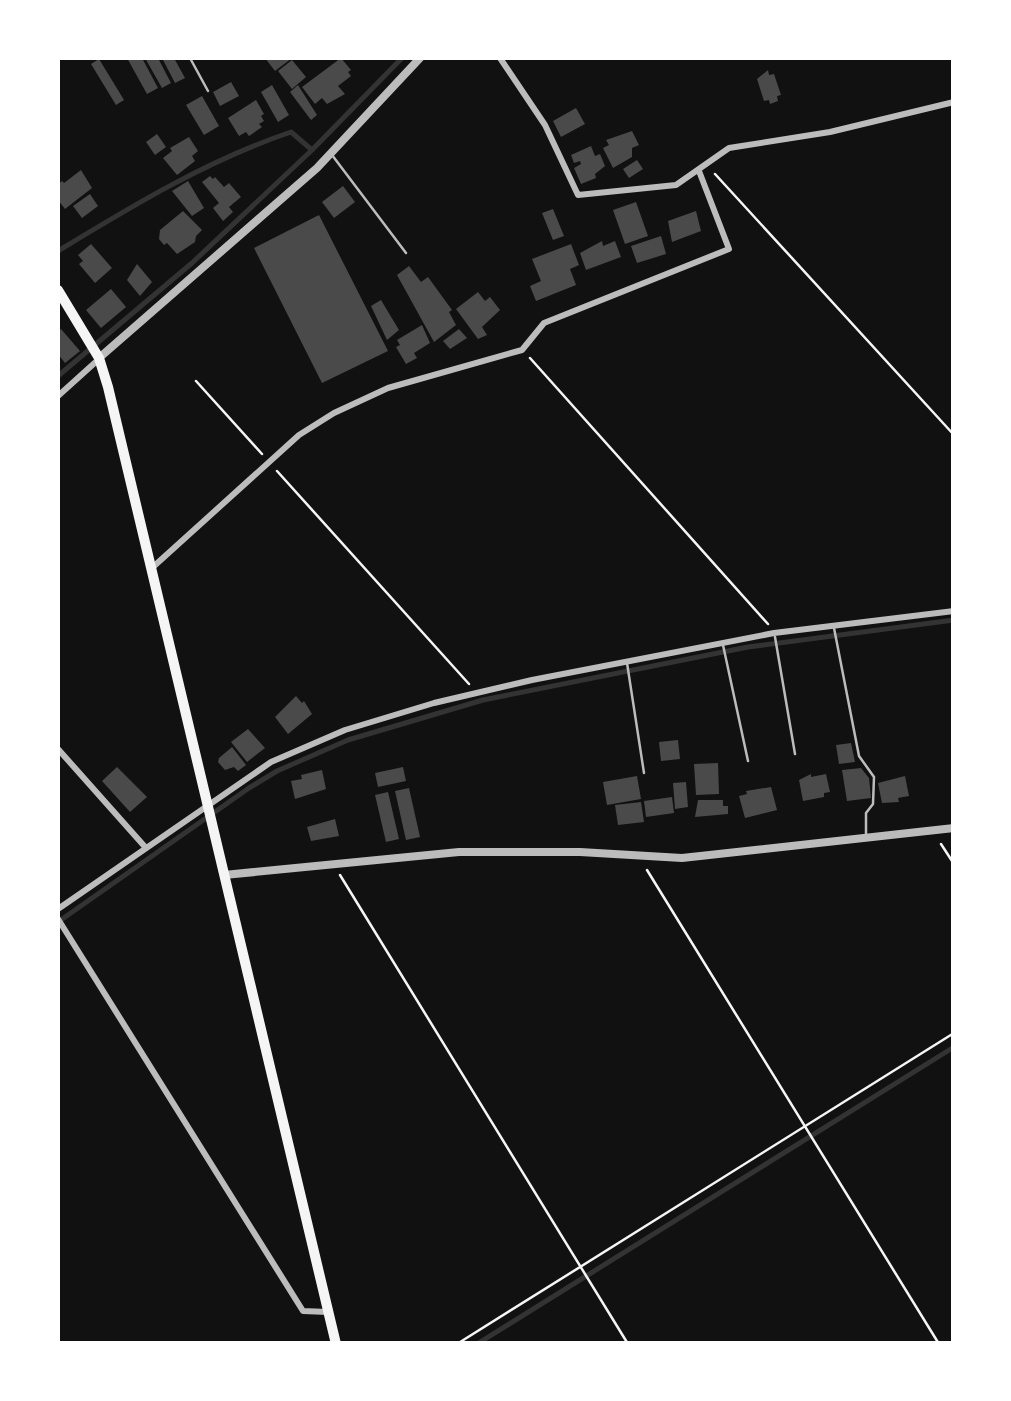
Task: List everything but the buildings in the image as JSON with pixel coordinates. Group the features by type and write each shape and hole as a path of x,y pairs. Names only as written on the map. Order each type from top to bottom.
{"main road":[{"path":"58,290 100,358 336,1344"}],"street":[{"path":"58,396 332,154 420,58"},
{"path":"500,58 546,125 578,195 676,185 729,148 830,132 954,102"},
{"path":"153,567 299,434 388,388 522,350 544,323 729,249 698,171"},
{"path":"58,909 270,762 346,730 476,692 722,643 954,611"},
{"path":"58,749 146,848"},
{"path":"224,874 460,852 682,858 734,855 954,828"},
{"path":"58,919 303,1311 329,1312"}],"lane":[{"path":"190,58 208,91"},
{"path":"332,154 406,254"},
{"path":"834,626 859,756 874,777 873,804 866,813 866,836"},
{"path":"774,633 794,754"},
{"path":"722,643 748,761"},
{"path":"627,662 644,773"}],"path":[{"path":"708,166 954,435"},
{"path":"522,350 774,633"},
{"path":"196,381 476,692"},
{"path":"933,830 954,864"},
{"path":"638,856 939,1344"},
{"path":"334,865 628,1344"},
{"path":"457,1344 954,1034"}],"waterway":[{"path":"58,376 192,263 402,58"},
{"path":"58,251 171,185 260,143 291,132 312,150"},
{"path":"58,922 249,788 277,771 348,740 483,700 748,647 954,620"},
{"path":"477,1344 954,1047"}]}
